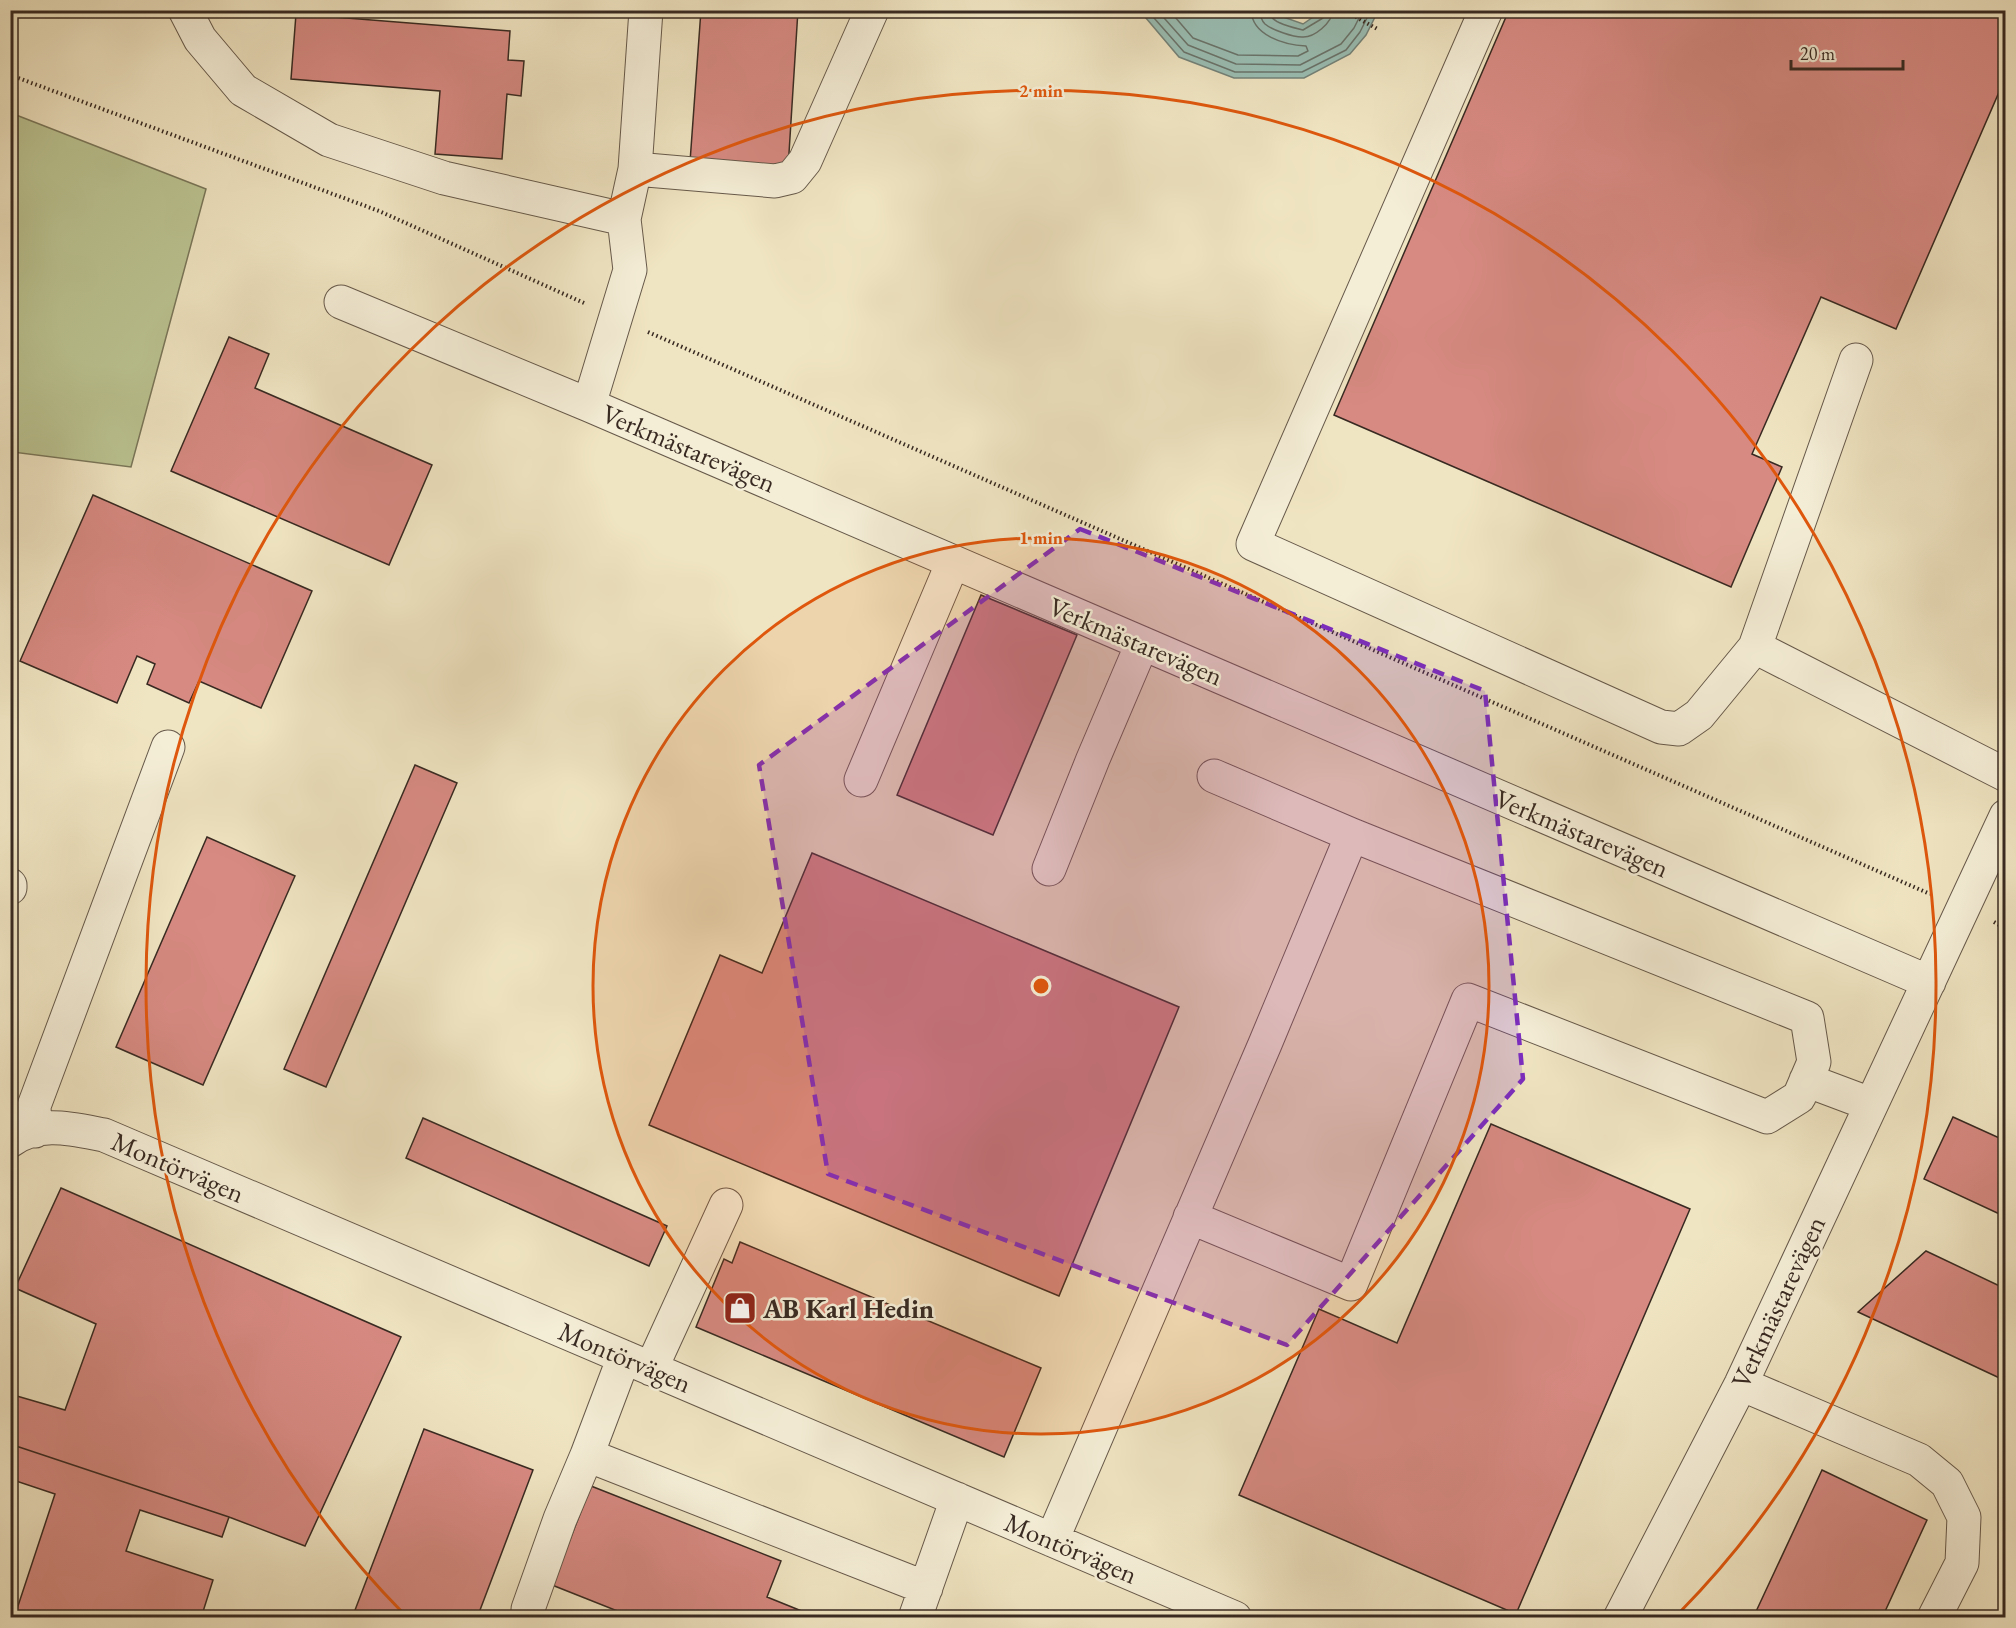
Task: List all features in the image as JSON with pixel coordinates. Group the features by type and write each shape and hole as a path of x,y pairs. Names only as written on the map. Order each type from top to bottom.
{"street":[{"path":"185,10 200,39 243,90 329,140 444,178 624,219"},
{"path":"589,405 630,270 624,219 635,169 646,10"},
{"path":"635,169 775,181 792,177 805,161 872,10"},
{"path":"1486,10 1253,544 1661,727 1679,729 1700,715 1755,647 1856,360"},
{"name":"Verkmästarevägen","path":"342,302 589,405 1929,982"},
{"path":"861,780 953,562"},
{"path":"1049,869 1092,759 1142,644"},
{"path":"1755,647 2006,775"},
{"path":"22,1136 168,747"},
{"path":"1190,1217 1351,1284 1468,1000 1767,1117 1799,1097 1814,1062 1807,1018 1352,835 1214,776"},
{"name":"Verkmästarevägen","path":"1620,1617 1741,1384 2006,816"},
{"path":"1052,1540 1352,835"},
{"path":"1806,1080 1870,1104"},
{"name":"Montörvägen","path":"22,1136 60,1126 104,1135 1235,1617"},
{"path":"528,1609 586,1455 726,1205"},
{"path":"1741,1384 1919,1460 1947,1483 1964,1517 1962,1563 1934,1617"},
{"path":"586,1455 919,1610 957,1499"}],"path":[{"path":"1344,10 1379,30"},
{"path":"10,75 379,211 616,318 1963,909"}],"highlighted area":[{"path":"1080,529 1485,691 1523,1079 1287,1345 828,1174 759,765"}],"green space":[{"path":"11,113 206,189 131,467 13,452 11,457"}],"water":[{"path":"1140,11 1272,11 1303,24 1322,11 1378,11 1366,35 1350,54 1304,78 1234,78 1179,57"}],"building":[{"path":"701,10 798,10 788,169 690,162"},
{"path":"1509,10 2006,10 2006,76 1896,329 1821,297 1752,454 1782,467 1731,587 1334,415"},
{"path":"296,14 510,31 508,60 524,61 521,96 507,94 502,159 435,154 440,91 291,79"},
{"path":"229,337 269,354 255,388 432,465 389,565 171,471"},
{"path":"93,495 312,591 261,708 199,681 189,703 147,684 155,664 137,656 117,703 20,661"},
{"path":"981,595 1077,635 993,835 897,795"},
{"path":"415,765 457,783 326,1087 284,1069"},
{"path":"207,837 295,876 203,1085 116,1047"},
{"path":"812,853 1179,1007 1059,1296 649,1125 720,955 762,973"},
{"path":"1953,1117 2006,1141 2006,1217 1924,1179"},
{"path":"423,1118 667,1226 649,1266 406,1158"},
{"path":"1491,1124 1690,1209 1516,1614 1239,1495 1319,1309 1397,1343"},
{"path":"61,1188 401,1337 305,1546 229,1517 10,1444 10,1394 65,1410 96,1324 15,1288"},
{"path":"740,1242 1041,1368 1004,1457 696,1327 724,1259 732,1263"},
{"path":"1926,1251 2006,1289 2006,1381 1858,1312"},
{"path":"424,1429 533,1470 477,1618 352,1618"},
{"path":"10,1444 229,1517 222,1537 140,1510 126,1551 213,1580 201,1618 14,1618 55,1494 10,1479"},
{"path":"1822,1470 1927,1520 1882,1618 1753,1618"},
{"path":"591,1486 781,1561 767,1597 819,1618 635,1618 552,1585"}],"place":[{"name":"AB Karl Hedin","path":"740,1308"}]}
